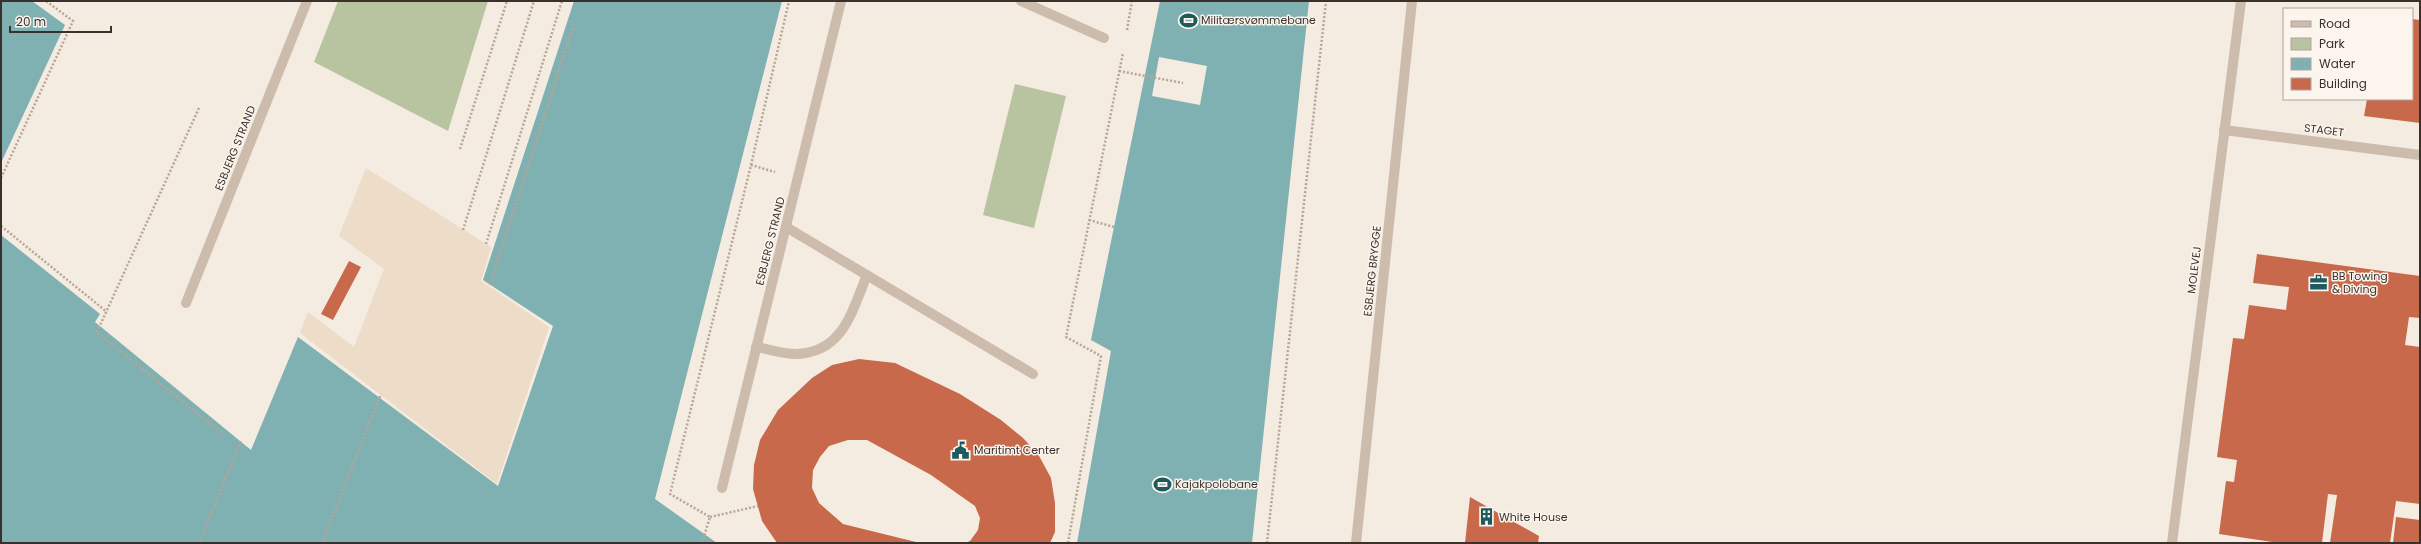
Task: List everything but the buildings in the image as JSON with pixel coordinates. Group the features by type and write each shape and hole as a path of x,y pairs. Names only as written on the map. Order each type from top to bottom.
{"street":[{"name":"ESBJERG STRAND","path":"186,303 307,1"},
{"name":"ESBJERG STRAND","path":"722,488 841,1"},
{"path":"1021,1 1104,38"},
{"name":"ESBJERG BRYGGE","path":"1356,543 1412,1"},
{"name":"MOLEVEJ","path":"2172,543 2241,1"},
{"name":"STAGET","path":"2224,130 2420,155"},
{"path":"786,227 1032,374"},
{"path":"756,347 796,354 825,348 846,327 867,275"}],"path":[{"path":"1,178 73,21 46,1"},
{"path":"460,149 507,1"},
{"path":"463,230 534,1"},
{"path":"486,244 562,1"},
{"path":"758,506 710,517 670,494 751,165 789,1"},
{"path":"1126,32 1132,1"},
{"path":"1267,543 1326,1"},
{"path":"490,285 574,24"},
{"path":"1068,543 1101,356 1066,337 1124,48"},
{"path":"1119,71 1183,83"},
{"path":"199,108 108,312 97,332 222,434"},
{"path":"751,165 798,178"},
{"path":"1089,220 1114,227"},
{"path":"1,226 108,312"},
{"path":"322,543 381,394"},
{"path":"200,543 241,441"},
{"path":"702,543 710,517"}],"green space":[{"path":"338,1 488,1 448,131 314,62"},
{"path":"1015,84 1066,96 1034,228 983,215"}],"shaded area":[{"path":"366,168 491,247 481,281 549,327 497,484 300,333 308,312 354,347 384,269 339,236"}],"water":[{"path":"1,1 32,1 65,25 1,163"},
{"path":"574,1 782,1 655,499 717,543 1,543 1,235 100,314 95,322 251,450 298,337 498,486 553,326 483,280"},
{"path":"1160,1 1309,1 1252,543 1077,543 1111,351 1091,340"}],"pier":[{"path":"1159,57 1207,66 1200,105 1152,96"}],"place":[{"name":"Militærsvømmebane","path":"1188,20"},
{"name":"BB Towing & Diving","path":"2319,282"},
{"name":"Maritimt Center","path":"961,450"},
{"name":"Kajakpolobane","path":"1162,484"},
{"name":"White House","path":"1486,517"}]}
